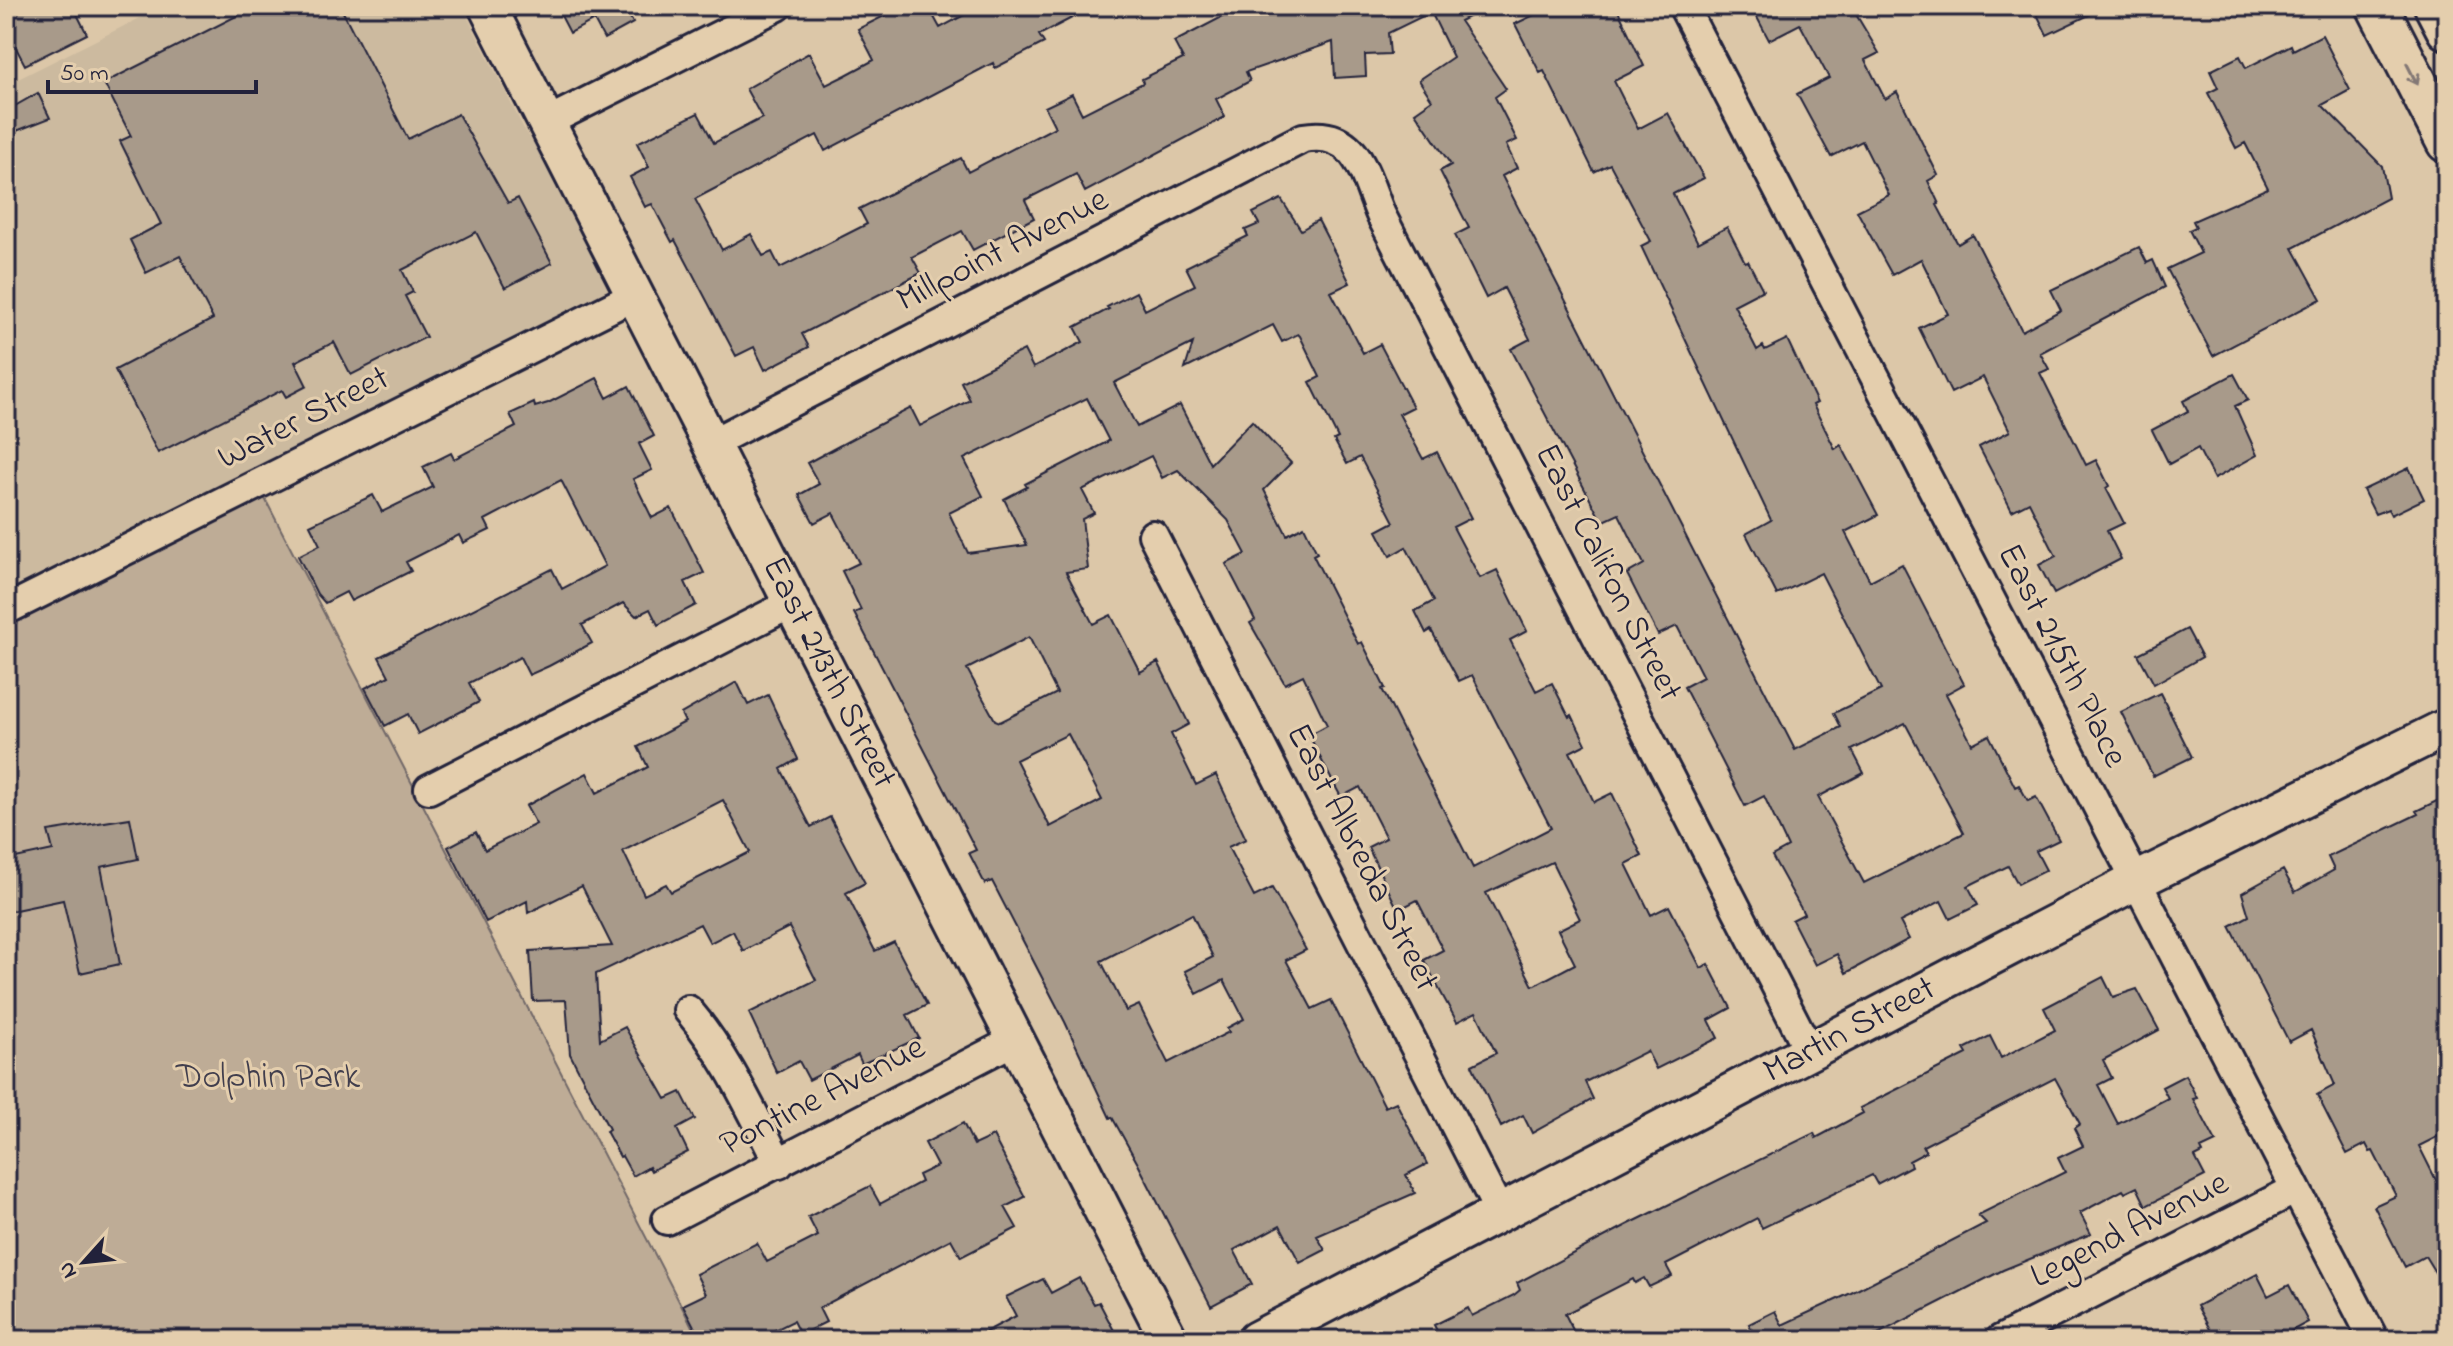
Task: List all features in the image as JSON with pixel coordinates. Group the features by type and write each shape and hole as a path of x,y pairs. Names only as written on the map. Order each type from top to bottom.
{"main road":[{"path":"2377,6 2447,142"},
{"path":"2435,6 2447,29"}],"street":[{"name":"East 213th Street","path":"487,6 1169,1340"},
{"path":"547,122 778,6"},
{"name":"East 215th Place","path":"1683,6 2134,882 2374,1340"},
{"name":"Millpoint Avenue","path":"712,443 1294,143 1331,136"},
{"name":"East Califon Street","path":"1331,136 1344,142 1356,157 1381,215 1810,1052"},
{"name":"Water Street","path":"6,610 636,295"},
{"name":"East Albreda Street","path":"1153,535 1501,1215"},
{"path":"429,789 792,603"},
{"name":"Martin Street","path":"1256,1340 1501,1215 2134,882 2447,727"},
{"path":"688,1010 711,1037 779,1164"},
{"name":"Pontine Avenue","path":"667,1220 1015,1040"},
{"name":"Legend Avenue","path":"2000,1340 2294,1190"}],"shaded area":[{"path":"164,6 462,6 523,127 630,294 6,607 6,85"}],"green space":[{"name":"Dolphin Park","path":"259,487 699,1340 6,1340 6,614"}],"building":[{"path":"6,6 73,6 87,34 25,65 15,46 6,50"},
{"path":"256,6 340,6 408,139 458,114 508,203 518,198 552,263 505,288 476,232 402,270 413,292 405,296 426,337 351,375 334,342 295,362 307,386 286,397 282,390 158,453 115,370 213,319 180,256 146,273 130,240 161,224 120,141 131,136 104,83"},
{"path":"556,6 624,6 633,23 604,39 594,20 570,33"},
{"path":"904,6 928,6 940,28 981,6 1095,6 1039,35 1044,43 995,68 993,63 825,151 817,135 695,199 722,250 751,234 763,256 772,252 780,268 867,224 859,209 961,158 968,172 1055,127 1045,107 1072,94 1082,114 1143,83 1142,79 1183,59 1174,42 1243,6 1490,6 1460,21 1506,89 1495,97 1517,140 1506,145 1517,168 1502,176 1795,750 1841,727 1834,713 1881,690 1821,573 1777,595 1746,534 1771,520 1641,246 1651,241 1610,164 1594,172 1544,71 1540,73 1515,24 1534,15 1529,6 1616,6 1644,66 1614,81 1638,129 1668,113 1704,178 1673,194 1698,243 1727,227 1745,262 1748,261 1763,290 1734,305 1757,350 1763,346 1765,350 1787,339 1817,403 1813,405 1835,449 1841,445 1878,515 1845,532 1870,581 1902,564 1964,684 1946,694 1972,744 1989,735 2015,787 2019,785 2028,801 2036,797 2059,840 2036,851 2046,870 2018,884 2008,866 1968,886 1978,905 1950,919 1941,901 1900,922 1909,939 1846,973 1837,954 1815,965 1792,920 1804,914 1772,856 1788,847 1764,796 1745,806 1684,687 1703,677 1677,626 1658,635 1627,574 1644,564 1619,514 1602,522 1511,349 1530,339 1504,288 1486,298 1455,235 1469,228 1440,171 1451,165 1415,112 1432,100 1419,80 1453,57 1431,12 1388,33 1390,54 1365,55 1366,76 1335,78 1333,42 1246,72 1250,81 1216,99 1225,117 1085,192 1076,174 1025,200 1034,218 973,250 962,231 912,257 921,273 802,334 809,347 765,370 754,347 736,356 675,240 672,242 652,204 645,207 630,177 649,167 637,143 698,113 714,143 762,118 746,89 809,53 826,85 846,75 874,60 858,29","holes":["1905,723 1964,833 1864,883 1818,797 1864,773 1852,750"]},
{"path":"1751,6 1851,6 1879,53 1865,60 1885,99 1897,92 1938,175 1928,181 1937,205 1958,244 1973,235 2022,331 2061,310 2051,290 2139,247 2147,263 2153,260 2165,287 2040,353 2049,369 2040,373 2086,465 2096,460 2124,523 2107,531 2121,559 2054,594 2039,565 2056,556 2029,502 2012,511 1979,447 2010,431 1983,377 1951,393 1919,328 1948,314 1921,259 1892,275 1857,211 1889,195 1862,141 1831,157 1797,94 1829,78 1800,24 1769,40"},
{"path":"2033,6 2108,6 2047,35"},
{"path":"2322,35 2350,90 2322,105 2382,166 2388,198 2293,248 2321,299 2213,356 2167,269 2201,253 2189,230 2196,227 2193,221 2268,188 2245,143 2236,148 2208,93 2218,88 2210,71 2240,56 2246,68 2291,45 2293,50"},
{"path":"38,93 50,118 6,135 6,111"},
{"path":"1281,199 1301,230 1318,220 1350,283 1331,292 1363,353 1380,344 1413,407 1399,414 1423,459 1437,452 1471,518 1453,527 1480,578 1497,570 1527,631 1510,640 1536,691 1552,683 1569,717 1572,715 1586,744 1570,752 1594,802 1612,793 1642,856 1626,864 1651,915 1669,906 1701,968 1708,964 1731,1008 1709,1020 1718,1038 1656,1069 1647,1051 1585,1082 1593,1099 1532,1133 1523,1115 1501,1127 1472,1065 1496,1053 1476,1012 1457,1022 1424,960 1443,950 1417,900 1398,910 1368,847 1386,838 1360,787 1341,797 1326,769 1309,735 1327,725 1303,675 1285,684 1250,623 1255,620 1226,564 1246,554 1228,520 1178,470 1162,478 1151,456 1082,490 1094,513 1082,519 1088,569 1066,572 1093,624 1111,615 1140,672 1158,662 1189,724 1171,734 1196,785 1216,775 1246,839 1228,847 1254,897 1272,888 1306,950 1286,960 1312,1009 1331,1000 1385,1107 1396,1102 1427,1164 1406,1175 1415,1193 1317,1236 1325,1250 1300,1263 1280,1225 1234,1250 1252,1284 1211,1306 1138,1164 1110,1118 1065,1022 992,881 985,884 969,853 976,850 854,613 861,610 842,571 859,563 833,513 814,523 799,495 819,484 807,463 882,423 911,408 920,426 970,400 961,382 1024,350 1033,368 1083,342 1075,327 1136,292 1145,310 1195,285 1186,267 1248,236 1245,230 1259,224 1253,213","holes":["1273,325 1282,342 1298,334 1300,336 1320,377 1310,382 1338,438 1334,440 1347,464 1360,457 1394,522 1377,531 1390,556 1406,547 1434,601 1415,611 1426,633 1431,630 1459,681 1472,675 1551,828 1473,868 1382,689 1385,688 1362,642 1358,644 1313,555 1317,553 1304,526 1287,535 1264,490 1291,463 1252,421 1210,464 1180,405 1137,427 1114,383 1193,343 1185,369","1087,398 1109,441 1025,484 1027,487 1004,499 1027,545 968,553 949,513 983,496 964,459","1029,637 1057,693 1000,722 995,720 967,669","1068,734 1102,800 1050,827 1016,760","1552,862 1580,919 1558,930 1575,964 1533,986 1486,893","1192,914 1213,957 1185,971 1197,994 1224,980 1244,1019 1227,1028 1229,1032 1168,1063 1139,1005 1126,1011 1101,961"]},
{"path":"2234,374 2248,400 2235,406 2257,455 2214,479 2198,448 2169,464 2152,430 2188,411 2183,401"},
{"path":"597,378 607,398 629,386 654,436 639,444 652,470 633,479 652,518 671,508 704,573 685,582 696,605 658,625 650,609 636,616 623,603 582,625 592,643 529,675 520,657 469,683 479,702 418,734 408,714 385,726 365,688 389,676 379,657 552,569 562,589 605,566 561,480 485,520 490,530 463,543 459,535 406,562 411,571 351,601 346,592 325,603 317,594 298,556 320,545 310,525 373,495 382,512 433,487 423,467 451,453 454,459 516,427 510,414 534,403 535,407 548,403"},
{"path":"2409,468 2424,499 2391,515 2388,509 2375,514 2363,490"},
{"path":"2187,629 2202,657 2154,684 2138,654"},
{"path":"737,682 748,705 768,695 798,759 781,769 811,827 830,817 865,883 846,893 875,951 894,942 927,1005 907,1015 919,1038 862,1064 858,1055 809,1080 799,1061 777,1073 749,1013 816,980 789,927 743,951 733,931 710,943 700,924 596,974 600,1040 625,1027 666,1099 681,1092 695,1119 677,1129 688,1152 651,1171 649,1167 633,1176 606,1131 609,1129 570,1054 566,1000 533,1001 530,951 612,946 582,886 528,913 527,901 486,922 448,847 476,832 485,850 536,824 526,806 587,773 597,793 648,767 638,747 685,722 681,714","holes":["723,800 750,852 671,892 666,884 644,895 623,851"]},
{"path":"2160,693 2192,757 2153,776 2121,712"},
{"path":"2447,796 2447,1132 2419,1146 2447,1202 2447,1292 2425,1256 2405,1267 2374,1206 2396,1196 2373,1151 2370,1152 2366,1144 2347,1154 2317,1095 2335,1085 2311,1030 2289,1042 2230,926 2249,916 2242,893 2283,870 2295,892 2334,870 2328,857 2418,814 2416,811"},
{"path":"130,818 138,859 101,867 120,964 80,973 63,900 6,912 6,860 53,850 48,831"},
{"path":"2103,977 2113,997 2137,989 2159,1030 2103,1060 2112,1078 2098,1085 2118,1124 2168,1098 2162,1087 2185,1075 2197,1098 2193,1099 2216,1142 2201,1149 2203,1153 2195,1157 2205,1176 2146,1206 2137,1187 2125,1193 2123,1190 2080,1213 2091,1234 2003,1270 1866,1340 1754,1340 1749,1324 1775,1311 1782,1325 1851,1293 1986,1223 1978,1215 2065,1172 2058,1158 2083,1146 2074,1128 2080,1124 2055,1078 1923,1146 1926,1152 1909,1161 1911,1166 1877,1184 1872,1175 1762,1228 1757,1218 1666,1265 1672,1276 1649,1287 1644,1278 1635,1283 1633,1279 1565,1314 1578,1340 1425,1340 1438,1333 1434,1325 1468,1308 1472,1316 1514,1295 1520,1290 1517,1283 1814,1133 1816,1138 1863,1113 1860,1108 1967,1054 1964,1049 1990,1036 2001,1058 2055,1030 2044,1008"},
{"path":"963,1123 974,1145 993,1136 1025,1197 1005,1207 1017,1228 961,1257 951,1239 819,1308 826,1322 800,1335 793,1321 755,1340 701,1340 683,1305 706,1294 696,1274 757,1243 767,1262 818,1236 808,1217 870,1186 880,1204 921,1182 918,1175 937,1166 925,1143"},
{"path":"2257,1274 2268,1296 2289,1285 2308,1322 2275,1340 2216,1340 2197,1306"},
{"path":"1079,1278 1094,1304 1099,1302 1119,1340 970,1340 1016,1316 1006,1297 1043,1279 1051,1293"}]}
